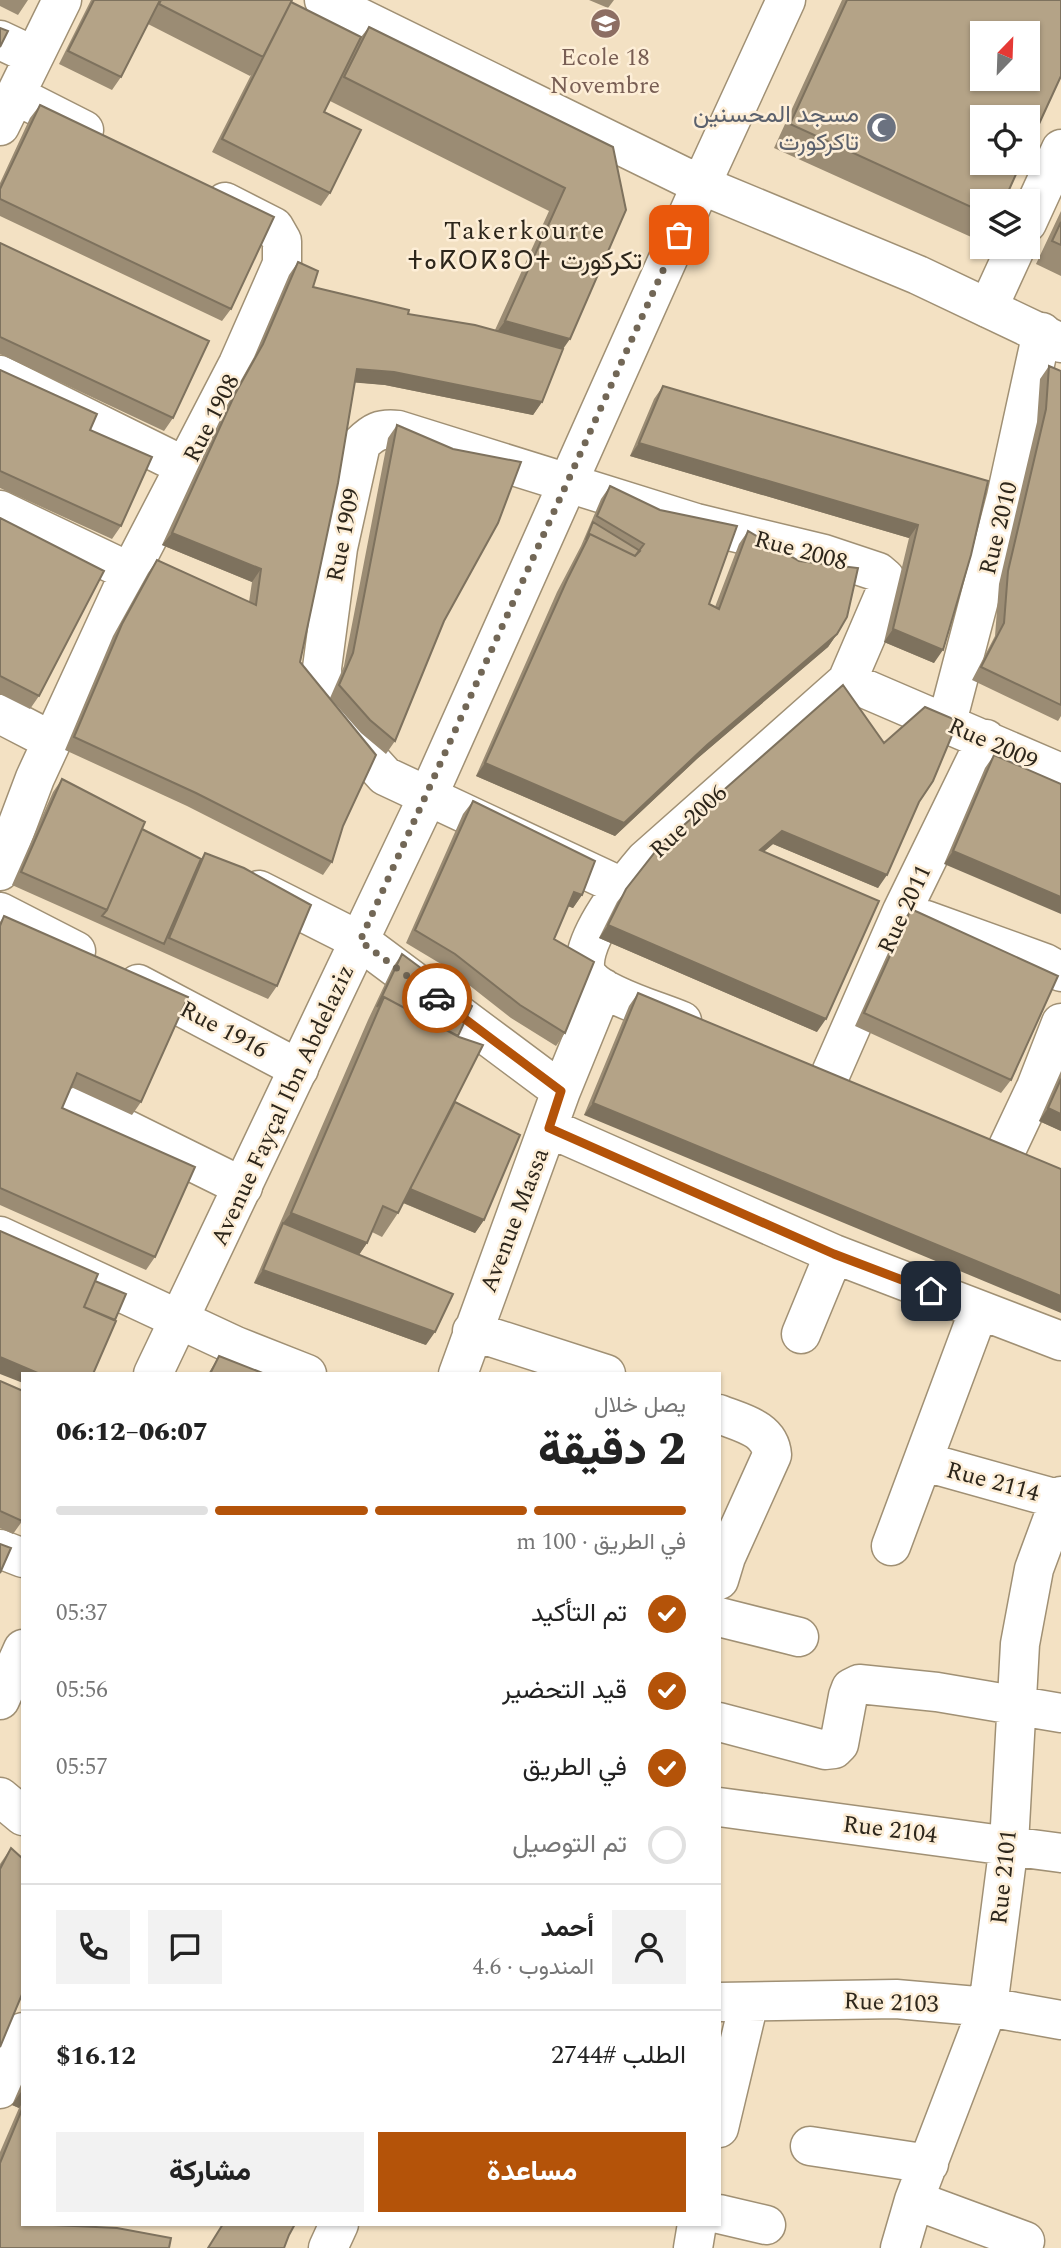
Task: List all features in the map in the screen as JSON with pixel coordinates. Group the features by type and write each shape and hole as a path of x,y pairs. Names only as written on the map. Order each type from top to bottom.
{"street":[{"path":"62,0 17,48 7,111 114,145"},
{"path":"324,0 702,185 1052,338"},
{"name":"Avenue Fayçal Ibn Abdelaziz","path":"154,1372 428,796 786,0"},
{"path":"1040,195 1061,149"},
{"name":"Rue 1908","path":"0,871 35,778 130,572 238,364 282,264 282,241 274,227 188,183"},
{"path":"988,308 1010,259"},
{"name":"Rue 2010","path":"947,722 1006,497 1052,338"},
{"path":"202,346 238,364"},
{"path":"0,375 186,467"},
{"name":"Rue 1909","path":"568,485 398,430 372,432 361,444 338,548 322,668 323,700 341,730 385,776 622,887"},
{"name":"Rue 2008","path":"568,485 696,523 824,554 878,572 886,578 887,588 847,681"},
{"path":"0,510 130,572"},
{"name":"Rue 2009","path":"847,681 1061,773"},
{"name":"Rue 2006","path":"603,988 588,976 584,961 596,930 622,887 683,825 847,681"},
{"path":"0,714 52,741"},
{"name":"Rue 2011","path":"827,1082 902,911 986,739"},
{"path":"35,778 73,796"},
{"path":"223,872 360,941 561,1091"},
{"path":"866,897 1045,963 1061,972"},
{"name":"Rue 1916","path":"0,912 299,1069"},
{"path":"603,988 715,1035"},
{"name":"Avenue Massa","path":"459,1372 561,1091 603,988"},
{"path":"1003,1157 1037,1087 1061,1023"},
{"path":"790,1066 865,1098"},
{"path":"79,1106 243,1187"},
{"path":"549,1128 834,1254 1061,1341"},
{"path":"966,1141 1038,1172"},
{"path":"0,1236 236,1346 302,1372"},
{"path":"801,1334 834,1254"},
{"path":"891,1546 925,1462 979,1310"},
{"path":"472,1331 601,1372"},
{"path":"722,1563 772,1455 771,1443 735,1421"},
{"name":"Rue 2114","path":"925,1462 1061,1498"},
{"name":"Rue 2101","path":"900,2248 915,2200 988,2007 1009,1844 1020,1644 1034,1569 1061,1498"},
{"path":"0,1549 21,1557"},
{"path":"721,1617 799,1637"},
{"path":"0,1700 21,1653"},
{"path":"721,1723 825,1750 834,1749 839,1744 851,1688 859,1684 1016,1704 1061,1713"},
{"path":"0,1797 21,1814"},
{"name":"Rue 2104","path":"721,1807 1061,1853"},
{"name":"Rue 2103","path":"734,2002 896,1999 988,2007 1061,2020"},
{"path":"721,2111 734,2002"},
{"path":"0,2089 21,2037"},
{"path":"810,2146 929,2164"},
{"path":"915,2200 1024,2241"},
{"path":"721,2214 766,2225"},
{"path":"328,2248 338,2226"},
{"path":"693,2248 697,2226"}],"building":[{"path":"94,0 160,0 121,77 68,51"},
{"path":"161,0 292,0 263,57 159,4"},
{"name":"مسجد المحسنين تاكركورت","path":"847,0 1061,0 1061,76 1040,122 1040,105 970,105 970,175 1016,175 1009,189 970,189 970,206 790,124"},
{"path":"291,2 361,37 324,112 361,130 330,193 222,139"},
{"path":"369,27 613,147 626,210 570,339 505,321 565,188 344,77"},
{"path":"0,28 8,31 0,47"},
{"path":"40,105 274,217 231,309 0,199 0,189"},
{"path":"1061,222 1061,245 1052,241"},
{"path":"0,243 209,341 173,418 0,337"},
{"path":"298,262 318,271 313,287 409,310 408,314 475,325 563,349 542,402 394,372 357,369 338,483 300,662 376,755 343,826 332,862 196,793 74,737 122,624 157,560 256,605 261,569 172,533 235,394 263,344"},
{"path":"1049,366 1061,371 1061,705 981,667 1004,623 1008,571 1046,409"},
{"path":"0,370 97,414 90,430 152,457 121,526 0,471"},
{"path":"663,386 988,481 971,555 943,650 893,629 918,525 639,443"},
{"path":"397,425 453,449 521,462 498,523 444,621 395,741 370,720 339,685 353,653"},
{"path":"610,486 660,510 737,526 709,604 719,609 748,531 799,561 858,568 847,617 837,634 707,745 624,823 485,763 590,534 635,556 644,544 597,516"},
{"path":"0,518 104,571 39,696 0,676"},
{"path":"593,522 640,551 635,556 590,534 586,540"},
{"path":"843,685 884,743 925,707 958,721 933,781 919,802 887,875 782,831 760,850 879,901 826,1019 608,925 626,889 659,847"},
{"path":"994,755 1061,784 1061,897 953,851"},
{"path":"62,779 145,822 107,910 21,872"},
{"path":"473,801 595,861 582,895 574,892 554,939 594,962 565,1033 520,1005 455,954 415,930"},
{"path":"142,829 201,859 164,944 102,916"},
{"path":"205,853 244,868 311,905 277,986 169,938"},
{"path":"911,909 1058,976 1011,1080 864,1013"},
{"path":"4,916 188,997 141,1102 77,1073 62,1108 195,1167 155,1257 0,1188 0,926"},
{"path":"402,954 472,1006 458,1036 384,997 377,1007"},
{"path":"638,993 1061,1169 1061,1296 593,1103"},
{"path":"384,997 459,1037 483,1045 398,1213 383,1206 367,1243 291,1213"},
{"path":"1061,1079 1061,1114 1048,1108"},
{"path":"455,1102 520,1135 484,1220 410,1189"},
{"path":"283,1223 453,1294 435,1332 263,1270"},
{"path":"0,1231 98,1274 84,1307 116,1321 94,1372 35,1372 0,1357"},
{"path":"95,1281 126,1294 115,1320 84,1307"},
{"path":"219,1356 260,1372 211,1372"},
{"path":"0,1381 21,1390 21,1521 0,1511"},
{"path":"0,1544 11,1548 0,1573"},
{"path":"11,1848 21,1857 21,1997 0,2047 0,1869"},
{"path":"21,2112 21,2226 117,2228 171,2238 169,2248 0,2248 0,2163"},
{"path":"222,2226 294,2226 284,2248 208,2248"}],"way so far":[{"path":"437,998 360,941 428,796 679,235"}],"place":[{"name":"Ecole 18 Novembre","path":"605,23"},
{"name":"مسجد المحسنين تاكركورت","path":"882,128"}],"district":[{"name":"Takerkourte ⵜⴰⴽⵔⴽⵓⵔⵜ تكركورت","path":"525,245"}],"route":[{"path":"437,998 561,1091 549,1128 834,1254 931,1291"}]}
